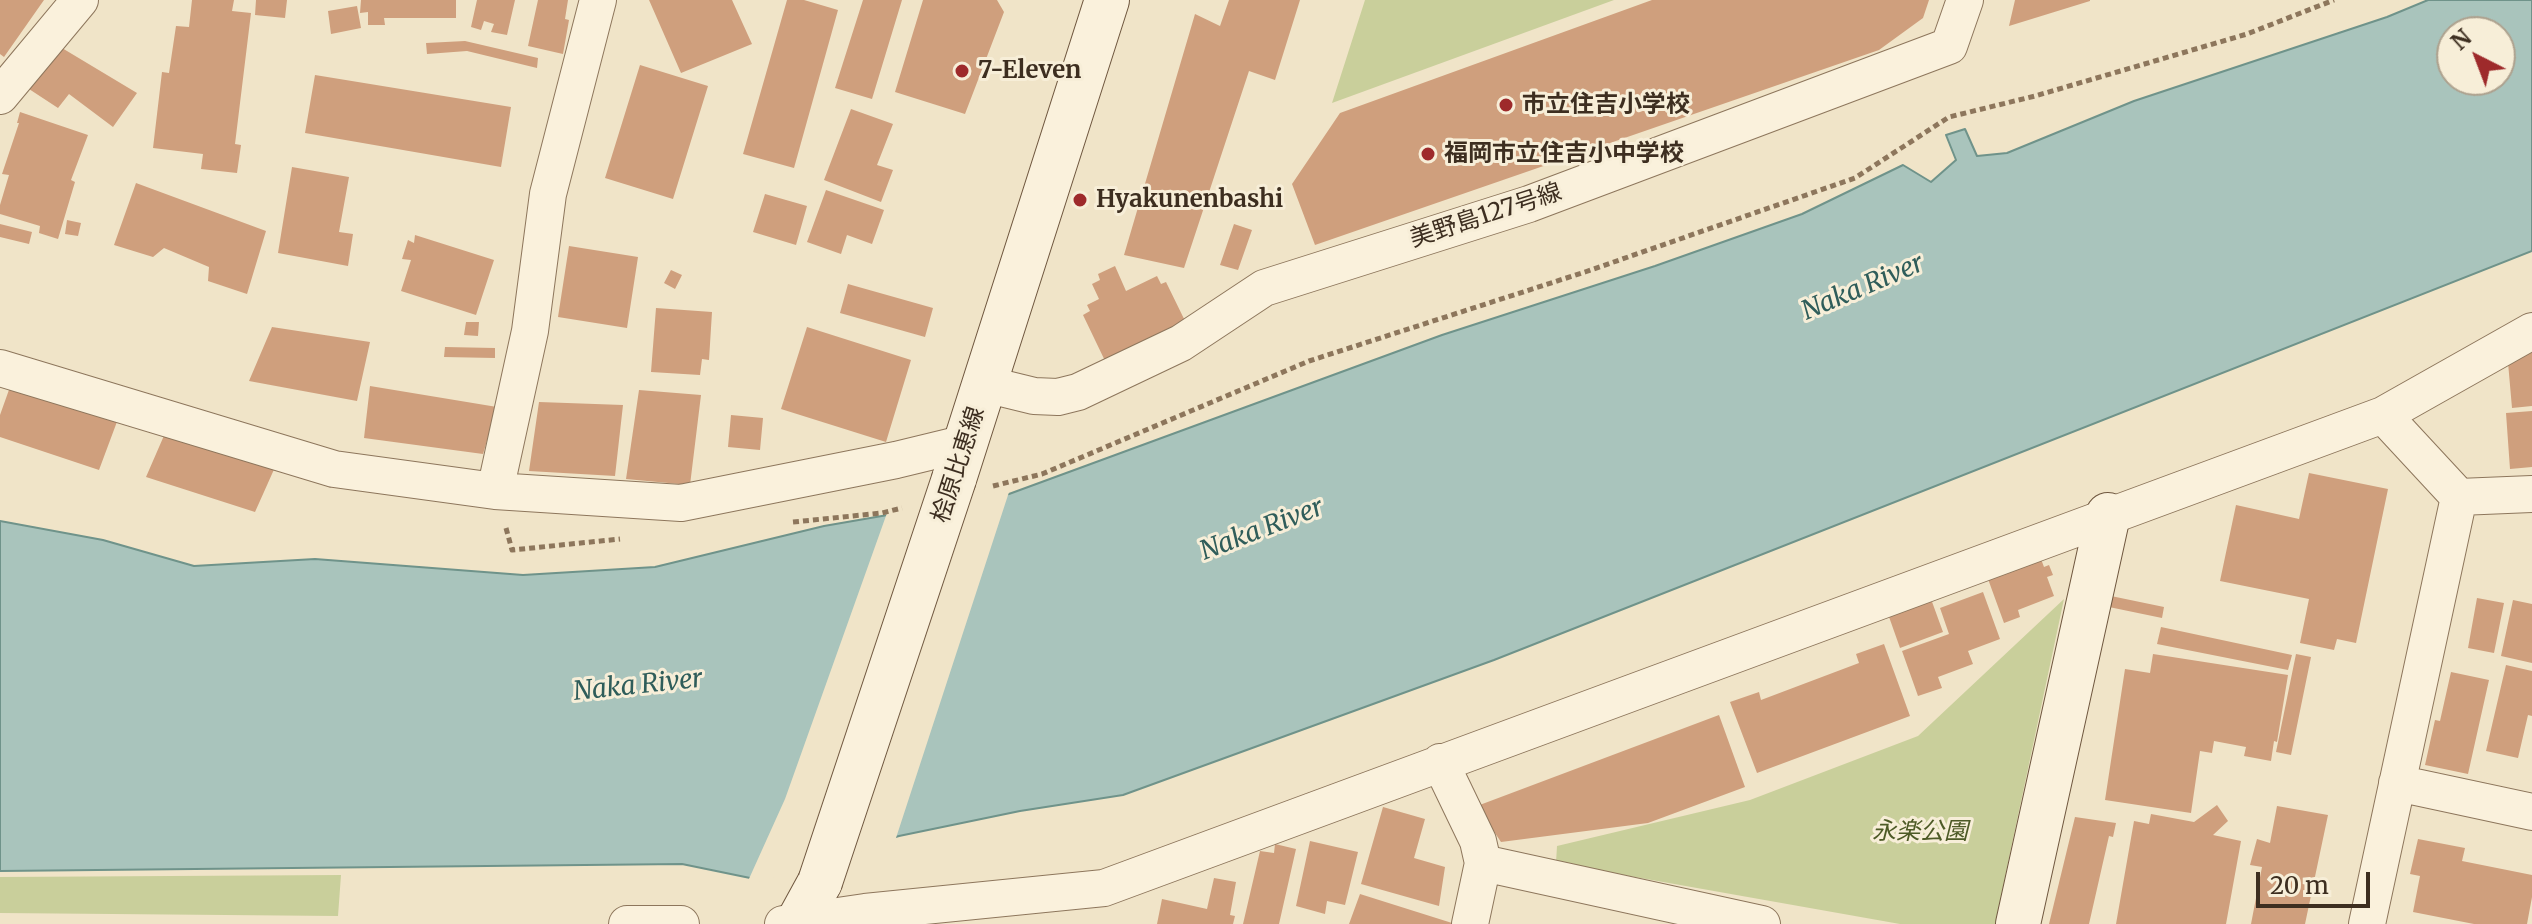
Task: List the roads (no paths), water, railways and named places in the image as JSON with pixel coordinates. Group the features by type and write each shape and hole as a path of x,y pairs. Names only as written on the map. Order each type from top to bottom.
{"main road":[{"name":"桧原比恵線","path":"793,923 820,882 960,461 1107,0"},
{"path":"2018,924 2108,515"}],"street":[{"path":"0,96 80,0"},
{"path":"495,491 530,331 548,194 598,0"},
{"name":"美野島127号線","path":"985,384 1034,396 1058,397 1078,392 1181,343 1264,288 1529,204 1949,46 1965,0"},
{"path":"793,923 865,912 1104,888 2383,415 2532,331"},
{"path":"0,368 334,469 495,491 681,503 960,461"},
{"path":"2383,415 2459,497 2532,494"},
{"path":"2367,924 2459,497"},
{"path":"1440,762 1478,841 1483,863 1470,924"},
{"path":"2397,783 2532,812"},
{"path":"1483,863 1762,924"},
{"path":"627,924 681,924"}],"water":[{"name":"Naka River","path":"2428,0 2532,0 2532,251 1494,660 1123,795 1020,811 899,836 755,879 682,864 0,871 0,521 103,540 194,566 315,559 523,575 655,567 824,526 1009,494 1442,335 1655,266 1802,214 1903,165 1931,182 1956,160 1946,135 1965,129 1977,156 2007,153 2134,101 2387,17"}],"place":[{"name":"7-Eleven","path":"962,71"},
{"name":"市立住吉小学校","path":"1506,105"},
{"name":"福岡市立住吉小中学校","path":"1428,154"},
{"name":"Hyakunenbashi","path":"1080,200"}],"park label":[{"name":"永楽公園","path":"1920,832"}]}
